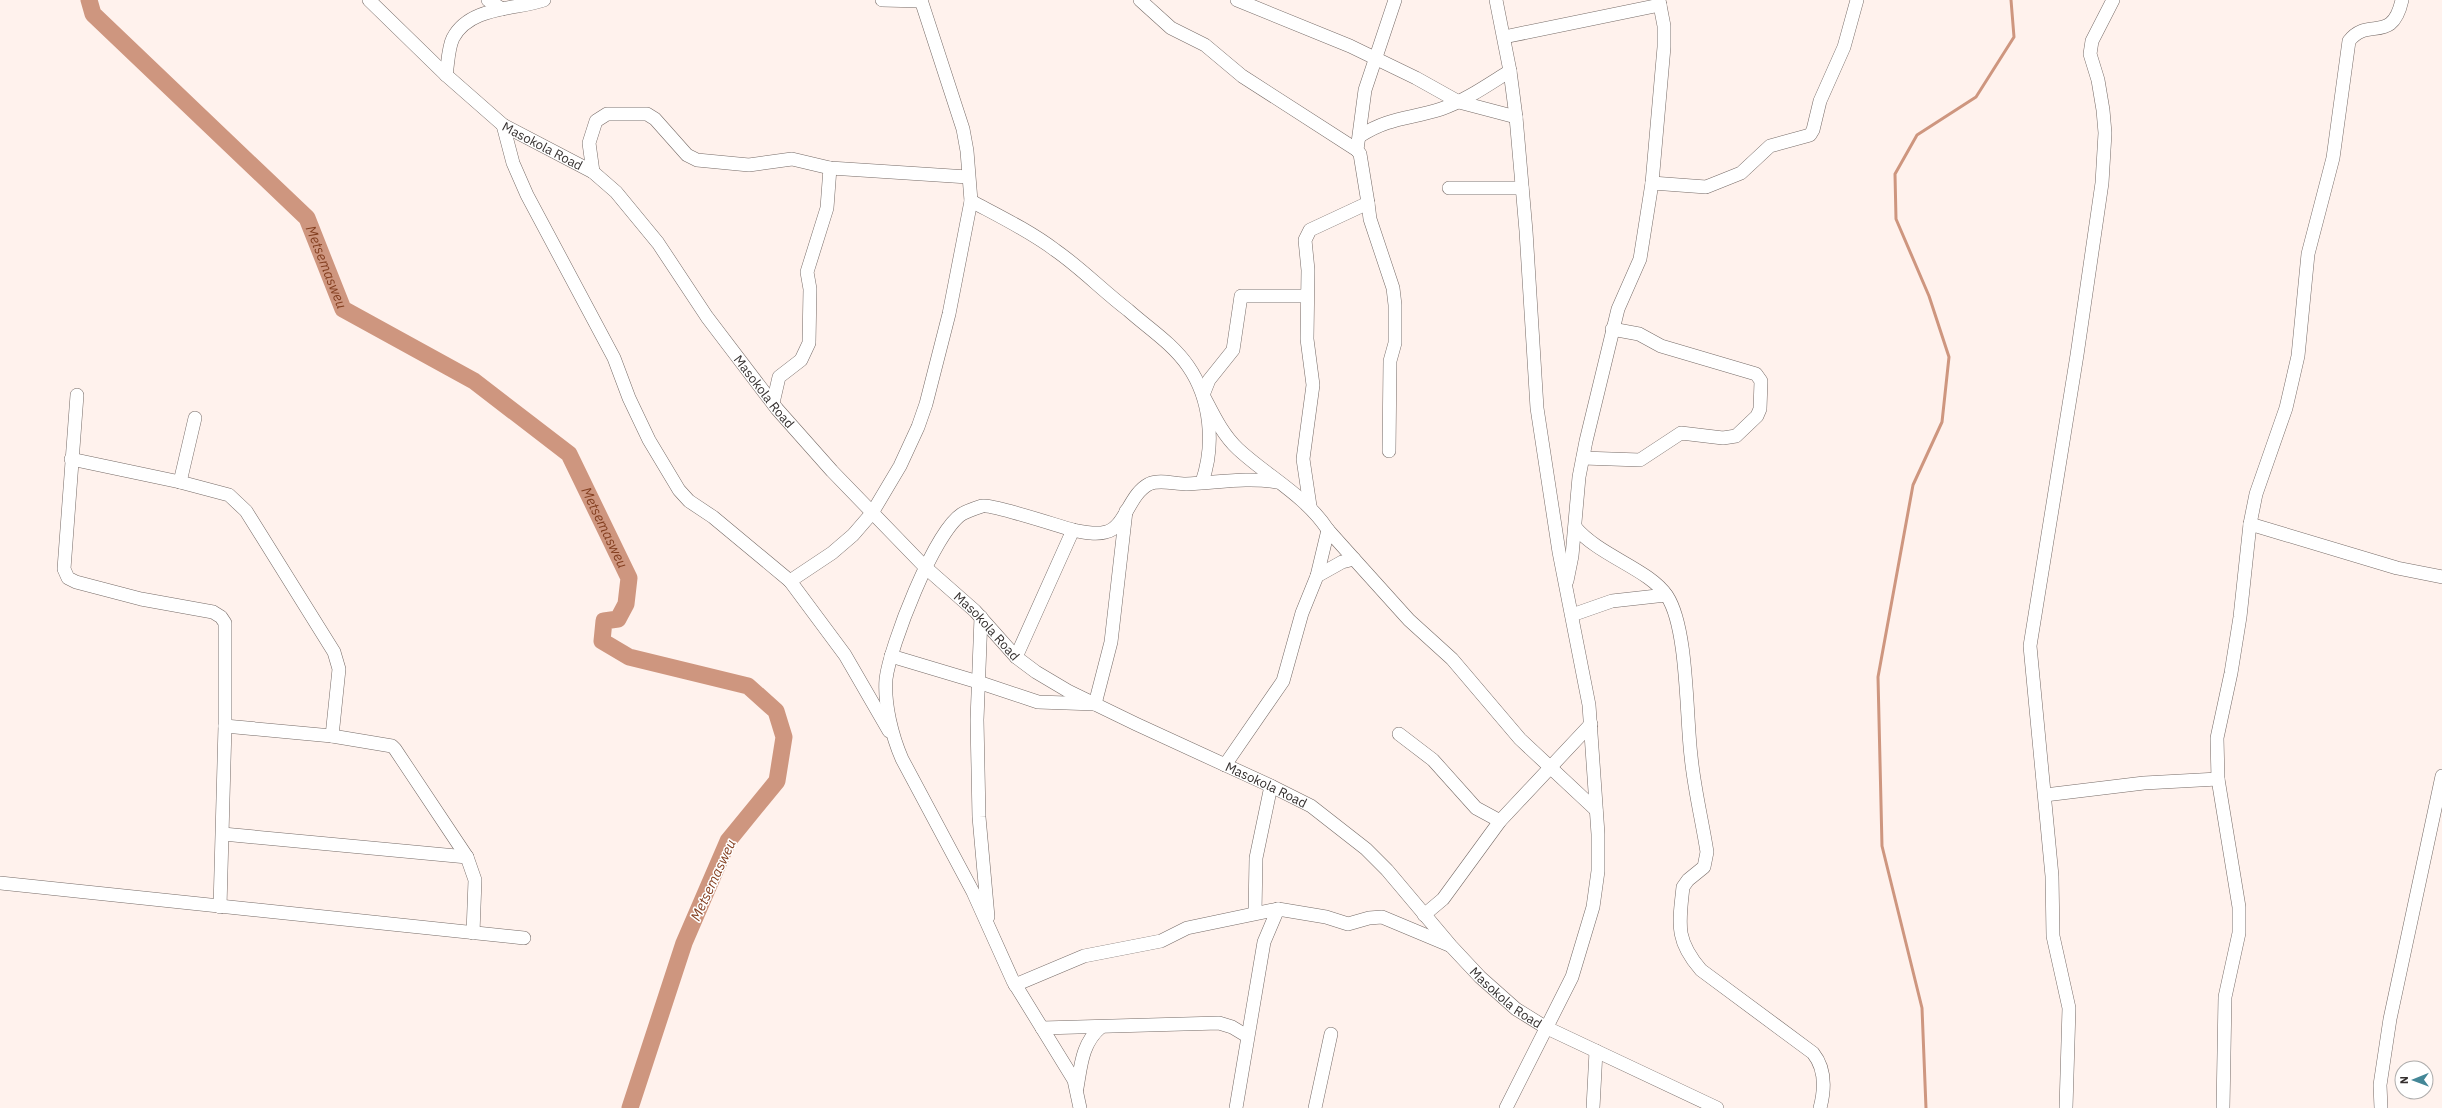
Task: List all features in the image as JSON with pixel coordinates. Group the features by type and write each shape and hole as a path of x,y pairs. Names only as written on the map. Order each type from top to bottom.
{"street":[{"name":"Masokola Road","path":"368,0 446,75 503,125 593,172 616,192 658,243 707,317 773,404 832,471 872,513 925,566 981,617 1016,657 1036,672 1095,704 1311,806 1366,849 1388,870 1451,946 1497,994 1516,1009 1545,1027 1717,1108"},
{"path":"488,0 502,9"},
{"path":"446,75 453,38 472,19 502,9 544,0"},
{"path":"790,581 853,535 872,513 900,466 926,404 949,314 971,201 967,151 963,129 921,1 882,0"},
{"path":"1140,0 1171,28 1206,45 1242,76 1357,150 1360,154 1370,219 1393,288 1395,305 1395,338 1390,361 1389,451"},
{"path":"1237,0 1314,30 1375,58 1416,78 1459,102 1516,117"},
{"path":"1357,150 1360,136 1362,100 1395,0"},
{"path":"1496,0 1510,71 1516,117 1537,408 1566,587 1591,724 1598,871 1593,907 1572,977 1545,1027 1506,1108"},
{"path":"1652,183 1706,187 1741,172 1770,146 1810,135 1813,130 1820,101 1844,47 1857,0"},
{"path":"2066,1108 2069,1008 2053,936 2052,876 2030,646 2077,355 2102,183 2105,133 2103,110 2098,80 2090,54 2092,41 2113,0"},
{"path":"2223,1108 2225,997 2239,933 2239,913 2218,779 2217,738 2239,624 2250,524 2260,480 2294,381 2298,356 2308,254 2333,158 2349,41 2358,32 2388,26 2398,14 2402,0"},
{"path":"1504,37 1660,3 1664,47 1652,183 1640,259 1618,309 1612,329 1583,458 1576,527 1566,587"},
{"path":"1360,136 1373,127 1396,118 1426,113 1459,102 1510,71"},
{"path":"593,172 590,137 596,121 608,114 647,114 655,119 687,155 697,160 749,165 786,159 830,168 968,178"},
{"path":"503,125 513,163 527,195 614,358 629,398 649,440 679,490 689,501 713,517 790,581 845,656 892,736 989,927 998,952 1015,985 1077,1088"},
{"path":"773,404 776,382 779,377 801,360 809,343 810,289 807,272 825,218 830,168"},
{"path":"1448,188 1522,188"},
{"path":"971,201 1055,249 1160,336 1188,366 1225,434 1237,448 1277,482 1310,506 1328,530 1409,620 1452,659 1520,739 1551,765 1596,810"},
{"path":"1310,506 1303,459 1313,385 1307,339 1306,296 1308,270 1305,240 1307,235 1317,226 1368,203"},
{"path":"1202,482 1208,465 1210,446 1203,395 1209,380 1233,350 1241,296 1306,296"},
{"path":"1583,458 1640,460 1681,434 1730,438 1736,436 1757,416 1760,409 1761,381 1756,374 1661,346 1639,334 1612,329"},
{"path":"77,395 71,459 64,569 68,578 76,582 141,599 213,612 221,617 225,623 226,726 220,907"},
{"path":"180,482 195,418"},
{"path":"71,459 180,482 229,495 246,510 334,652 339,669 332,736"},
{"path":"892,736 886,681 891,656 925,566 941,539 962,514 982,506 989,506 1072,530 1093,533 1107,532 1120,522 1136,494 1150,484 1157,482 1202,482 1252,479 1277,482"},
{"path":"891,656 1038,702 1095,704 1111,642 1126,511"},
{"path":"2250,524 2396,568 2442,578"},
{"path":"1576,527 1593,545 1656,585 1666,595 1676,620 1684,666 1691,756 1707,852 1704,867 1688,880 1684,887 1682,943 1701,970 1813,1053 1819,1061 1823,1075 1823,1096 1820,1108"},
{"path":"1016,657 1072,530"},
{"path":"1224,765 1275,696 1283,682 1302,613 1317,576 1328,530"},
{"path":"1317,576 1342,562 1354,559"},
{"path":"1572,615 1612,601 1666,595"},
{"path":"981,617 978,682 979,816 989,927"},
{"path":"1424,915 1443,899 1500,821 1517,805 1551,765 1591,724"},
{"path":"226,726 332,736 392,746 467,858 475,880 473,933"},
{"path":"1399,734 1433,760 1476,808 1500,821"},
{"path":"2381,1108 2380,1085 2386,1039 2442,776"},
{"path":"2045,795 2144,783 2218,779"},
{"path":"1255,913 1256,858 1271,786"},
{"path":"223,834 467,858"},
{"path":"0,883 524,938"},
{"path":"1015,985 1084,956 1161,941 1187,928 1278,909 1326,917 1348,924 1369,918 1382,918 1451,946"},
{"path":"1236,1108 1264,942 1278,909"},
{"path":"1042,1028 1219,1023 1232,1027 1247,1036"},
{"path":"1080,1108 1077,1088 1086,1044 1091,1035 1101,1027"},
{"path":"1315,1108 1331,1034"},
{"path":"1593,1108 1596,1051"}],"waterway":[{"name":"Metsemasweu","path":"89,0 93,14 307,218 343,309 474,381 569,454 629,578 626,604 618,619 604,621 602,641 629,657 748,686 776,711 784,737 777,781 728,841 684,943 630,1108"},
{"path":"1926,1108 1922,1008 1882,846 1878,677 1913,485 1942,422 1949,357 1929,296 1896,219 1895,174 1917,135 1976,97 2014,37 2011,0"}]}
